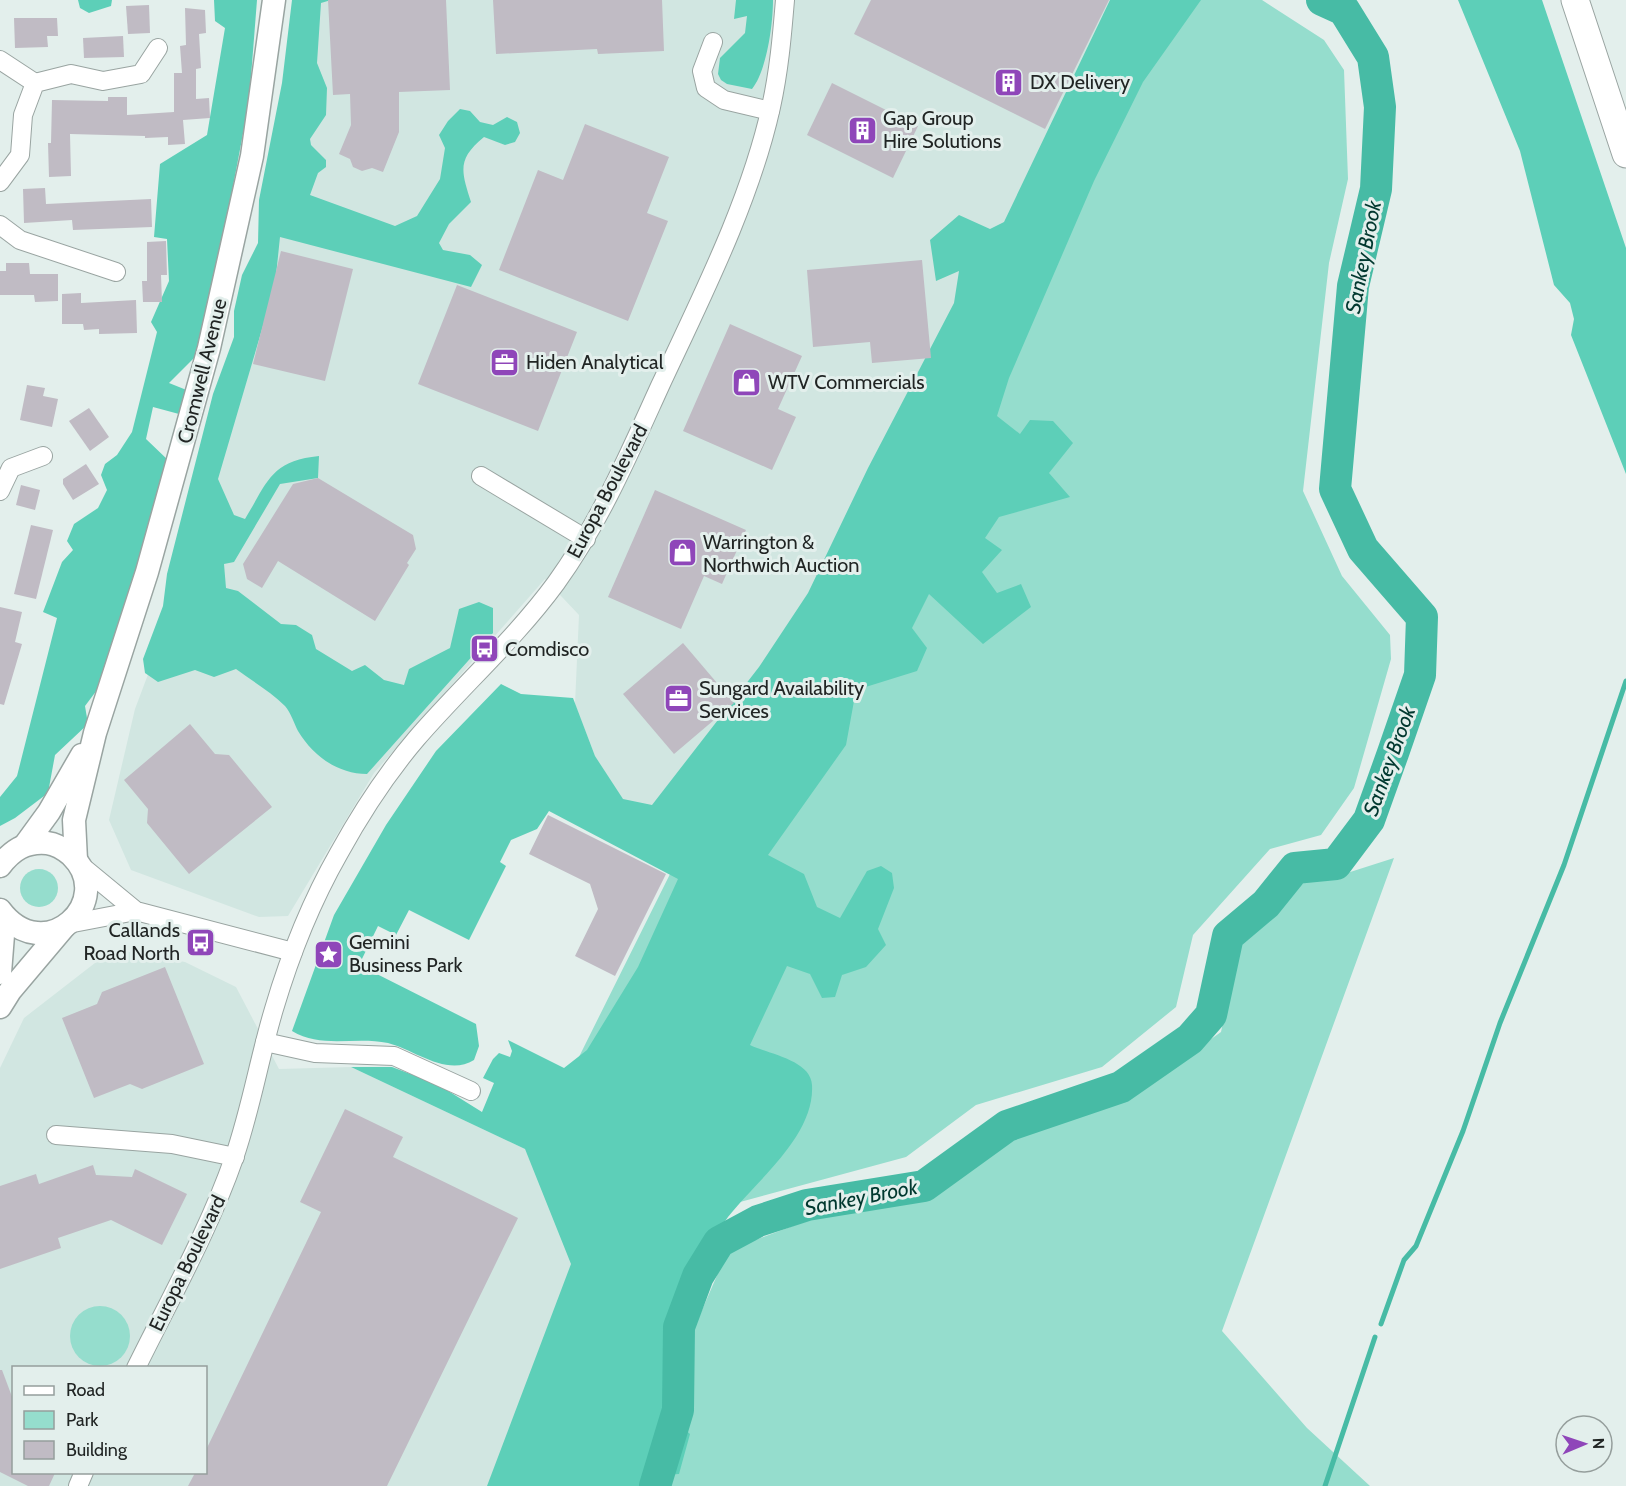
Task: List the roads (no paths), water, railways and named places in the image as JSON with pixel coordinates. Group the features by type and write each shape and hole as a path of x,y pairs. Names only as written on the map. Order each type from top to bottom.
{"highway":[{"path":"1575,0 1626,154"}],"main road":[{"name":"Cromwell Avenue","path":"66,926 80,909 86,890 78,862 74,820 95,733 147,572 209,348 252,156 274,0"},
{"name":"Cromwell Avenue","path":"0,866 49,812 95,733"},
{"path":"15,848 39,842 53,844 66,850 78,862"},
{"path":"0,910 15,926 36,934 51,933 66,926"},
{"path":"0,910 3,935 0,973"},
{"path":"0,1008 17,982 66,926"}],"street":[{"name":"Europa Boulevard","path":"137,1366 208,1221 235,1157 265,1042 293,952 318,891 338,854 392,770 416,739 533,611 586,539 612,490 689,323 753,170 770,111 782,44 784,0"},
{"path":"713,42 702,71 705,88 724,100 770,111"},
{"path":"0,60 34,83 71,74 103,81 141,74 158,48"},
{"path":"0,182 20,155 23,114 34,83"},
{"path":"0,225 20,240 116,272"},
{"path":"0,491 11,468 43,456"},
{"path":"481,476 586,539"},
{"path":"78,862 136,911 293,952"},
{"path":"66,926 136,911"},
{"path":"265,1042 315,1053 394,1056 471,1091"},
{"path":"56,1135 172,1144 235,1157"}],"waterway":[{"name":"Sankey Brook","path":"655,1486 678,1410 679,1327 698,1276 719,1242 758,1221 807,1205 924,1186 1007,1126 1121,1087 1190,1039 1211,1015 1228,936 1266,904 1295,868 1336,864 1369,820 1420,675 1422,617 1363,549 1335,489 1353,286 1376,189 1380,107 1373,57 1344,10 1322,0"},
{"path":"1381,1324 1404,1260 1416,1246 1463,1131 1500,1023 1564,865 1626,681"},
{"path":"1325,1486 1375,1337"}],"place":[{"name":"DX Delivery","path":"1009,82"},
{"name":"Gap Group Hire Solutions","path":"862,130"},
{"name":"Hiden Analytical","path":"505,362"},
{"name":"WTV Commercials","path":"747,382"},
{"name":"Warrington & Northwich Auction","path":"682,553"},
{"name":"Comdisco","path":"484,649"},
{"name":"Sungard Availability Services","path":"678,699"},
{"name":"Callands Road North","path":"201,942"},
{"name":"Gemini Business Park","path":"328,954"}]}
